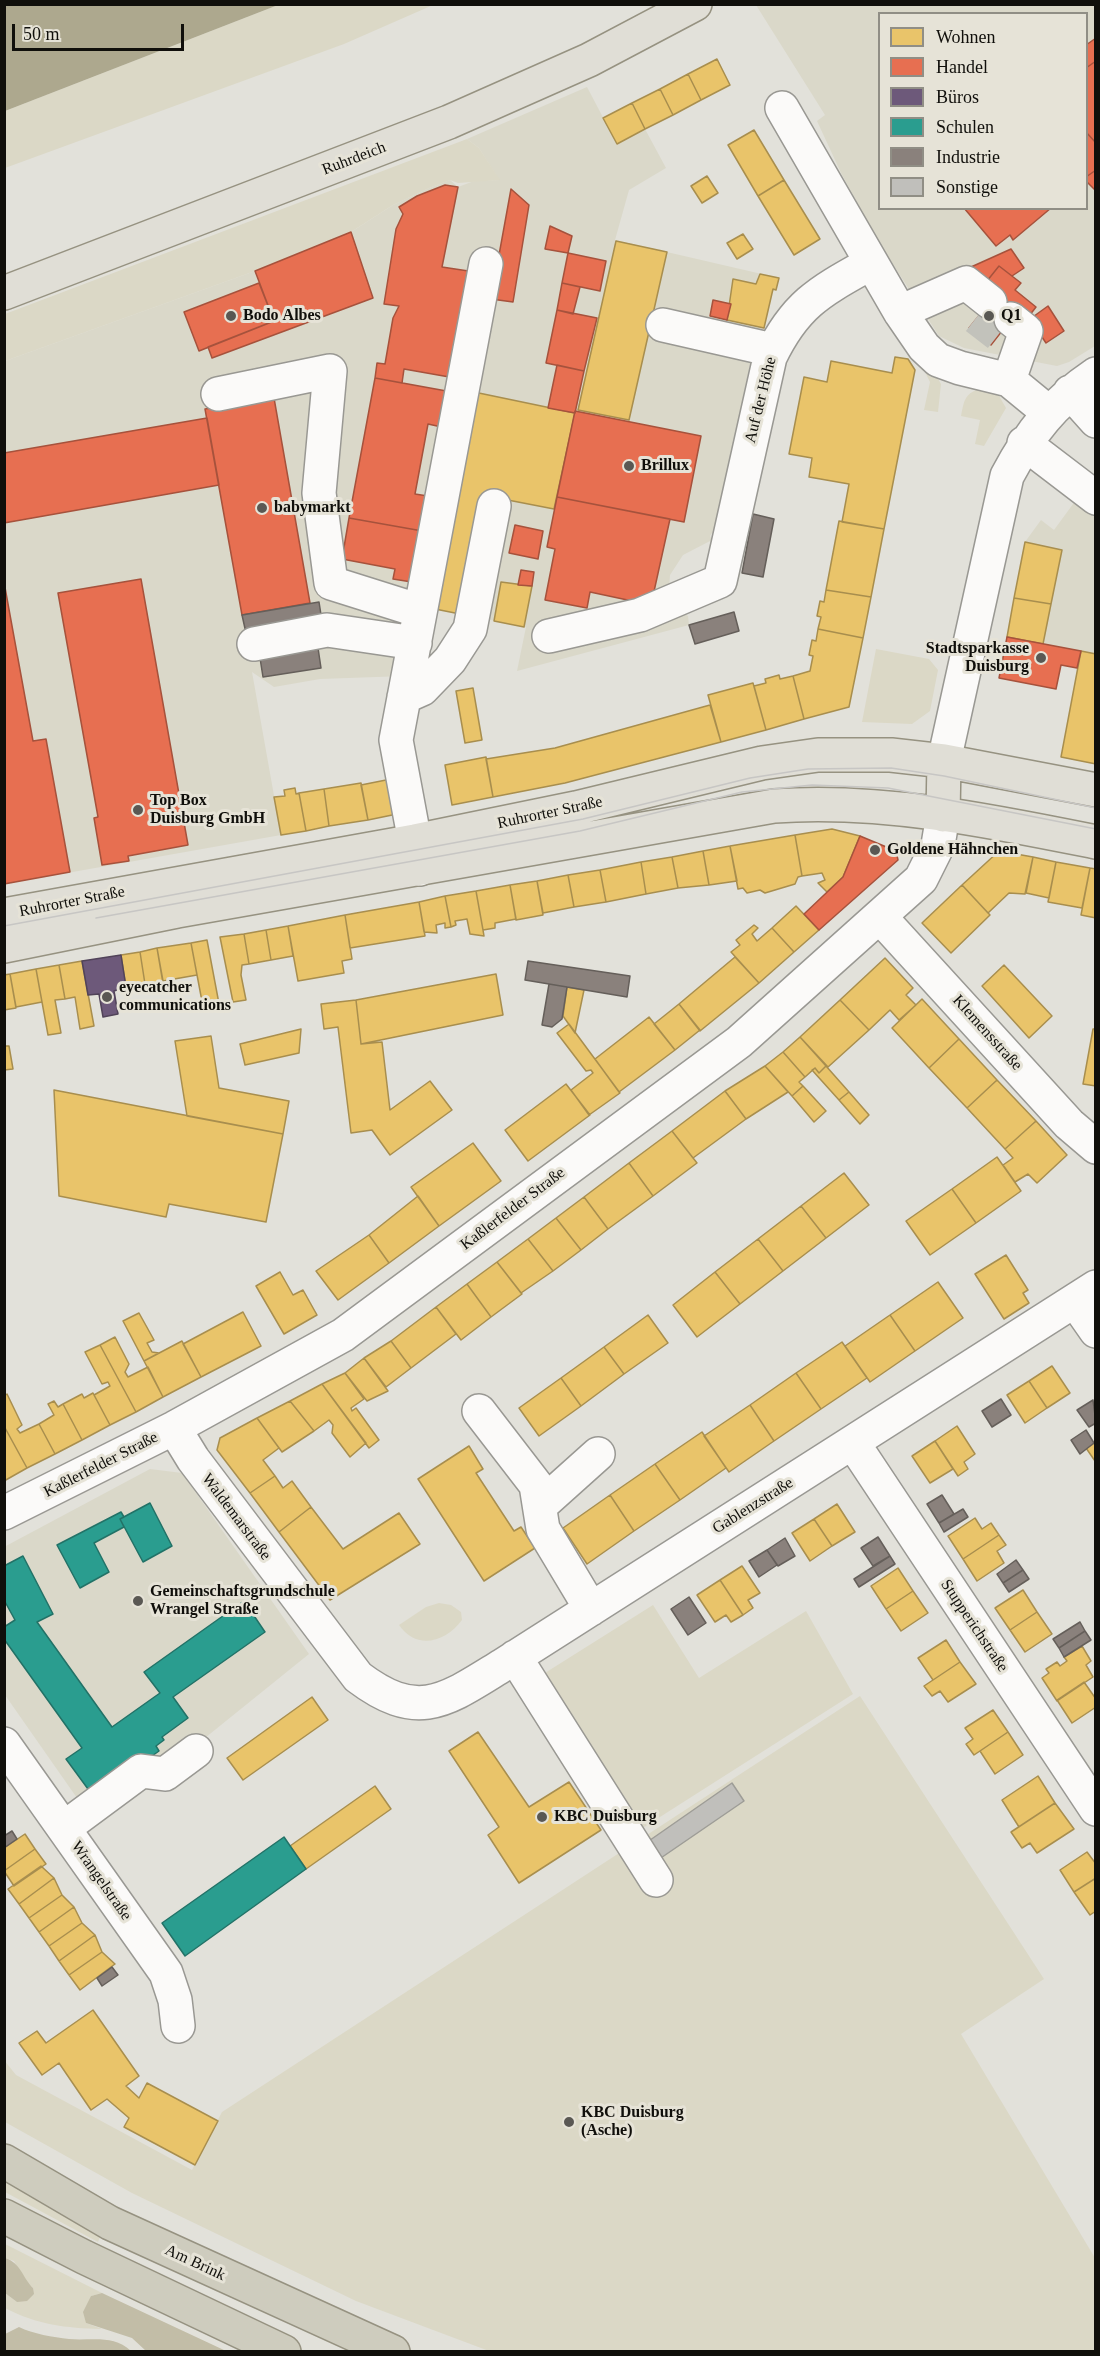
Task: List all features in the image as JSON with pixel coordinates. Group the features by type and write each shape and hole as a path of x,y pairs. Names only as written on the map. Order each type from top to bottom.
{"highway":[{"name":"Am Brink","path":"4,2160 110,2223 393,2352"},
{"path":"4,2216 84,2257 284,2352"}],"main road":[{"name":"Ruhrdeich","path":"4,293 449,122 589,60 694,4"},
{"name":"Ruhrorter Straße","path":"4,946 177,911 417,855 576,808 773,761 828,755 891,755 944,761 1095,790"},
{"path":"943,815 944,761"},
{"name":"Ruhrorter Straße","path":"4,915 774,806 839,805 943,815 1095,842"}],"street":[{"path":"782,108 900,312 924,347 938,360 960,369 1001,334"},
{"name":"Auf der Höhe","path":"549,636 640,615 720,581 760,395 773,350 787,324 819,292 871,263"},
{"path":"417,855 396,740 486,264"},
{"path":"900,312 966,283 1001,334 1071,393 1095,421"},
{"path":"663,325 773,350"},
{"path":"218,394 330,371 320,493 331,583 420,611"},
{"path":"944,761 1006,476 1024,443 1071,393"},
{"path":"1024,443 1095,498"},
{"path":"404,698 422,689 450,660 470,629 494,506"},
{"path":"254,644 327,630 415,643"},
{"name":"Kaßlerfelder Straße","path":"4,1513 174,1428 343,1335 739,1042 921,879 938,845 943,815"},
{"name":"Klemensstraße","path":"880,917 1070,1124 1095,1147"},
{"path":"1085,1294 1095,1331"},
{"name":"Gablenzstraße","path":"403,1702 430,1703 454,1695 1085,1294"},
{"path":"479,1411 537,1485 543,1529 591,1609"},
{"name":"Waldemarstraße","path":"174,1428 193,1459 358,1677 380,1694 403,1702"},
{"name":"Stupperichstraße","path":"853,1443 1095,1809"},
{"path":"540,1506 598,1454"},
{"path":"515,1657 656,1880"},
{"name":"Wrangelstraße","path":"4,1744 166,1973 175,2000 178,2026"},
{"path":"64,1828 141,1771 165,1774 196,1751"}],"shaded area":[{"path":"5,4 278,4 278,5 5,111"},
{"path":"278,5 433,5 344,44 5,168 5,111"},
{"path":"756,5 1095,5 1095,346 1069,362 1057,366 964,348 939,336 880,244 842,175 817,121 825,115"},
{"path":"587,87 617,144 645,129 666,168 629,190 615,240 779,278 776,290 773,289 764,328 752,355 717,526 710,536 712,540 683,555 670,575 669,588 681,612 688,616 689,625 517,671 526,627 435,609 405,676 320,679 274,687 252,672 281,835 5,884 5,361 255,271 351,232 393,205 450,180 458,187 474,181 499,180 479,148 467,139"},
{"path":"467,139 479,148 500,180 458,183 450,180 393,205 351,232 255,271 5,361 5,314"},
{"path":"923,368 936,375 941,384 938,412 924,410 930,382"},
{"path":"979,389 998,394 1006,408 984,446 975,444 980,420 961,416 968,396"},
{"path":"1095,474 1095,654 1043,644 1062,550 1025,542 1041,520 1054,530"},
{"path":"876,649 929,659 938,670 930,711 912,724 862,722"},
{"name":"Gemeinschaftsgrundschule Wrangel Straße","path":"150,1469 182,1473 309,1654 164,1771 84,1808 5,1695 4,1547"},
{"path":"439,1603 451,1605 461,1612 462,1620 447,1634 439,1638 422,1640 406,1633 399,1625 426,1607"},
{"path":"653,1605 699,1678 806,1611 853,1694 638,1831 537,1678"},
{"path":"860,1696 1044,1979 961,2034 1095,2258 1095,2351 489,2351 356,2301 132,2193 5,2122 4,2060 16,2075 192,2170 222,2112"},
{"path":"4,2182 100,2237 98,2242 5,2192"},
{"path":"5,2244 102,2293 91,2296 86,2323 102,2329 52,2324 17,2314 5,2308 5,2293 17,2302 33,2288 23,2279 14,2261 5,2258"},
{"path":"5,2258 15,2263 33,2288 34,2294 27,2301 17,2302 5,2293"},
{"path":"102,2293 226,2351 146,2351 132,2338 86,2323 83,2312 91,2296"},
{"path":"19,2327 69,2339 110,2340 131,2351 5,2351 5,2334"}],"building: Wohnen":[{"path":"717,59 730,85 701,100 688,74"},
{"path":"688,74 701,100 673,115 660,89"},
{"path":"660,89 673,115 645,129 632,103"},
{"path":"632,103 645,129 617,144 603,118"},
{"path":"754,130 784,180 758,196 728,145"},
{"path":"707,176 718,193 702,203 691,186"},
{"path":"784,180 820,239 794,255 758,196"},
{"path":"743,234 753,249 737,259 727,243"},
{"path":"616,241 667,252 629,420 578,410"},
{"path":"760,274 779,278 776,290 773,289 764,328 727,320 733,279 756,284"},
{"path":"895,357 908,359 915,370 884,529 842,522 849,484 809,477 812,458 789,454 804,377 827,382 831,361 892,373"},
{"path":"474,392 575,413 554,509 482,495 460,614 435,609"},
{"path":"839,521 884,529 871,597 826,590"},
{"path":"1025,542 1062,550 1051,604 1014,598"},
{"path":"501,582 532,586 524,627 494,621"},
{"path":"826,590 871,597 863,638 818,629 821,617 817,616 820,601 824,602"},
{"path":"1014,598 1051,604 1043,644 1007,637"},
{"path":"818,629 863,638 849,707 804,719 793,676 810,671 813,656 809,655 812,640 816,641"},
{"path":"1081,651 1096,654 1096,764 1061,757"},
{"path":"779,675 780,679 793,676 804,719 766,730 754,686 766,683 765,679"},
{"path":"753,683 766,730 721,742 708,695"},
{"path":"473,688 482,740 465,743 456,691"},
{"path":"710,705 721,742 565,783 493,797 486,759 555,748"},
{"path":"486,757 493,797 452,805 445,765"},
{"path":"396,778 402,813 368,820 361,785"},
{"path":"361,783 368,820 329,826 324,789"},
{"path":"295,788 296,794 299,793 306,831 281,835 274,797 285,796 284,790"},
{"path":"324,789 329,826 306,831 299,793"},
{"path":"832,829 860,836 843,877 827,892 818,883 825,880 822,873 802,876 795,835"},
{"path":"795,835 802,876 798,877 795,884 765,893 760,890 747,893 743,888 738,889 730,846"},
{"path":"730,846 737,881 709,885 703,851"},
{"path":"703,851 709,885 678,888 672,857"},
{"path":"999,851 1033,857 1025,894 1009,893 988,913 962,885"},
{"path":"672,857 678,888 646,894 641,862"},
{"path":"1033,857 1056,862 1049,898 1026,893"},
{"path":"641,862 646,894 606,902 600,870"},
{"path":"1056,862 1090,868 1082,908 1048,902"},
{"path":"1090,868 1096,869 1096,918 1081,915"},
{"path":"600,870 606,902 574,907 568,875"},
{"path":"568,875 574,907 543,913 537,881"},
{"path":"537,881 543,915 516,920 510,885"},
{"path":"510,885 516,919 495,923 495,928 483,930 476,891"},
{"path":"962,885 990,915 951,953 922,923"},
{"path":"476,891 484,936 470,934 467,919 455,921 456,925 451,927 445,896"},
{"path":"445,896 451,927 445,928 445,923 436,925 437,933 424,932 419,902"},
{"path":"419,902 425,936 350,948 345,915"},
{"path":"796,906 819,930 794,952 772,928"},
{"path":"345,915 352,959 342,961 344,973 298,981 288,926"},
{"path":"754,925 758,928 752,934 757,941 772,928 794,952 759,983 731,952 740,945 736,940"},
{"path":"288,926 293,956 271,960 266,930"},
{"path":"266,930 271,960 249,964 244,934"},
{"path":"244,934 249,964 242,965 241,975 246,1000 233,1002 220,937"},
{"path":"207,940 220,1009 204,1012 191,943"},
{"path":"191,943 197,975 163,981 157,948"},
{"path":"157,948 164,989 156,991 155,982 145,984 140,952"},
{"path":"140,952 145,984 126,987 121,955"},
{"path":"735,957 759,983 700,1031 679,1004"},
{"path":"885,958 913,988 906,995 916,1005 899,1020 890,1010 869,1030 840,1000"},
{"path":"82,961 94,1026 80,1029 75,997 65,999 59,965"},
{"path":"59,965 65,999 55,1000 61,1033 48,1035 36,969"},
{"path":"1004,965 1052,1016 1029,1038 982,986"},
{"path":"36,969 42,1002 16,1007 10,974"},
{"path":"10,974 16,1008 4,1010 4,975"},
{"path":"496,974 503,1015 361,1044 356,1000"},
{"path":"567,987 584,990 575,1033 563,1016"},
{"path":"922,999 959,1039 929,1068 892,1028"},
{"path":"356,1000 361,1044 382,1042 390,1110 430,1081 452,1110 390,1155 372,1130 351,1133 338,1027 324,1029 321,1004"},
{"path":"840,1000 869,1030 828,1067 800,1037"},
{"path":"679,1004 700,1030 675,1050 654,1024"},
{"path":"649,1017 675,1050 619,1092 595,1059"},
{"path":"569,1024 620,1093 589,1115 571,1090 593,1073 591,1070 586,1071 557,1033"},
{"path":"301,1029 299,1053 245,1065 240,1044"},
{"path":"1093,1029 1096,1029 1096,1086 1083,1084"},
{"path":"211,1036 219,1088 289,1101 283,1134 187,1116 175,1041"},
{"path":"800,1037 826,1066 819,1073 815,1068 805,1077 783,1052"},
{"path":"959,1039 997,1080 967,1108 929,1068"},
{"path":"4,1046 9,1046 13,1069 4,1070"},
{"path":"783,1052 805,1077 799,1082 803,1086 792,1096 765,1066"},
{"path":"765,1066 788,1092 746,1119 725,1091"},
{"path":"826,1066 849,1092 839,1100 812,1070 815,1068 819,1073"},
{"path":"997,1080 1036,1121 1005,1149 967,1108"},
{"path":"566,1084 590,1115 528,1161 505,1130"},
{"path":"803,1086 826,1111 814,1122 792,1096"},
{"path":"54,1090 283,1134 266,1222 169,1204 166,1217 59,1196"},
{"path":"725,1091 746,1119 693,1158 672,1131"},
{"path":"849,1092 869,1115 860,1124 839,1100"},
{"path":"1036,1121 1067,1155 1037,1183 1028,1174 1015,1182 1003,1165 1013,1158 1005,1149"},
{"path":"672,1131 697,1163 653,1196 629,1163"},
{"path":"473,1143 501,1181 439,1226 411,1187"},
{"path":"997,1157 1021,1191 976,1223 952,1189"},
{"path":"629,1163 653,1196 608,1229 584,1197"},
{"path":"844,1173 869,1205 826,1238 801,1206"},
{"path":"952,1189 976,1223 930,1255 906,1221"},
{"path":"418,1196 439,1226 389,1263 369,1235"},
{"path":"584,1197 608,1229 581,1250 556,1218"},
{"path":"801,1206 826,1238 783,1271 758,1239"},
{"path":"556,1218 581,1250 553,1271 528,1239"},
{"path":"369,1235 389,1263 338,1300 316,1271"},
{"path":"528,1239 553,1271 521,1293 497,1262"},
{"path":"758,1239 783,1271 740,1304 715,1272"},
{"path":"1006,1255 1028,1290 1023,1293 1029,1303 1004,1319 975,1274"},
{"path":"497,1262 522,1294 491,1317 467,1284"},
{"path":"280,1272 293,1295 303,1290 317,1315 284,1334 256,1286"},
{"path":"715,1272 740,1304 697,1337 673,1305"},
{"path":"938,1282 963,1318 915,1351 890,1315"},
{"path":"467,1284 491,1317 461,1340 436,1307"},
{"path":"436,1307 456,1334 411,1368 391,1341"},
{"path":"243,1312 261,1346 201,1377 183,1344"},
{"path":"139,1313 154,1340 147,1343 152,1352 159,1353 144,1361 123,1321"},
{"path":"648,1315 668,1343 624,1374 604,1347"},
{"path":"890,1315 915,1351 870,1382 845,1346"},
{"path":"115,1337 129,1364 125,1372 128,1377 148,1367 163,1397 136,1412 100,1345"},
{"path":"182,1341 201,1377 163,1397 144,1361"},
{"path":"391,1341 411,1368 386,1387 364,1358"},
{"path":"842,1342 867,1378 821,1409 796,1373"},
{"path":"100,1345 136,1412 110,1425 94,1395 110,1386 108,1382 102,1384 85,1352"},
{"path":"604,1347 624,1374 581,1406 561,1378"},
{"path":"364,1358 388,1391 367,1401 345,1373"},
{"path":"1052,1366 1070,1393 1047,1408 1029,1381"},
{"path":"345,1373 364,1399 351,1408 352,1411 356,1408 379,1440 369,1448 322,1384"},
{"path":"796,1373 821,1409 774,1441 750,1405"},
{"path":"561,1378 581,1406 539,1436 519,1408"},
{"path":"1029,1381 1047,1408 1025,1423 1007,1395"},
{"path":"322,1384 366,1443 350,1457 332,1433 333,1425 329,1420 314,1431 290,1401"},
{"path":"93,1393 110,1425 82,1440 63,1404 82,1394 84,1398"},
{"path":"7,1394 22,1425 17,1429 20,1433 39,1424 55,1454 27,1468 4,1426 4,1396"},
{"path":"54,1401 58,1407 63,1404 82,1440 55,1454 39,1424 54,1415 48,1404"},
{"path":"290,1401 314,1431 282,1452 257,1418"},
{"path":"750,1405 774,1441 729,1472 704,1436"},
{"path":"257,1418 279,1448 263,1460 275,1476 250,1493 217,1450 220,1438"},
{"path":"4,1426 27,1468 4,1481"},
{"path":"957,1426 975,1454 964,1462 968,1469 958,1476 935,1441"},
{"path":"702,1432 726,1468 680,1500 655,1464"},
{"path":"935,1441 953,1469 930,1483 912,1456"},
{"path":"1096,1442 1096,1461 1095,1461 1086,1448"},
{"path":"469,1446 483,1469 476,1473 514,1531 521,1527 535,1548 484,1581 418,1479"},
{"path":"655,1464 680,1500 634,1531 610,1495"},
{"path":"275,1476 283,1488 292,1481 311,1507 279,1532 250,1493"},
{"path":"610,1495 634,1531 587,1564 563,1528"},
{"path":"837,1504 855,1532 832,1546 814,1519"},
{"path":"311,1507 343,1549 399,1513 420,1544 330,1600 279,1532"},
{"path":"975,1518 982,1529 991,1523 999,1535 963,1559 948,1536"},
{"path":"814,1519 832,1546 810,1561 792,1533"},
{"path":"999,1535 1006,1545 997,1551 1004,1563 977,1581 963,1559"},
{"path":"742,1566 760,1593 748,1600 753,1608 743,1615 720,1580"},
{"path":"898,1568 913,1591 886,1609 871,1586"},
{"path":"720,1580 743,1615 731,1622 726,1615 715,1622 697,1595"},
{"path":"1023,1590 1037,1612 1010,1630 995,1608"},
{"path":"913,1591 928,1613 901,1631 886,1609"},
{"path":"1037,1612 1052,1634 1025,1652 1010,1630"},
{"path":"946,1640 960,1662 933,1680 918,1658"},
{"path":"1082,1646 1091,1661 1086,1665 1093,1677 1057,1701 1042,1678 1049,1673 1046,1669 1057,1662 1060,1666 1067,1661 1064,1657"},
{"path":"960,1662 976,1684 948,1702 940,1691 932,1696 924,1686"},
{"path":"1084,1682 1096,1699 1096,1707 1072,1723 1057,1700"},
{"path":"312,1697 328,1720 243,1780 227,1758"},
{"path":"993,1710 1008,1732 974,1755 966,1744 973,1739 965,1728"},
{"name":"KBC Duisburg","path":"478,1732 529,1807 569,1782 601,1830 519,1883 488,1835 499,1827 449,1751"},
{"path":"1008,1732 1023,1755 995,1774 980,1751"},
{"path":"1038,1776 1055,1803 1019,1827 1002,1800"},
{"path":"375,1786 391,1809 306,1869 290,1846"},
{"path":"1055,1803 1074,1829 1037,1853 1030,1843 1022,1848 1011,1832"},
{"path":"25,1834 35,1849 4,1871 4,1848"},
{"path":"35,1849 46,1864 14,1886 4,1871"},
{"path":"1087,1852 1096,1864 1096,1878 1074,1892 1060,1870"},
{"path":"41,1866 54,1878 19,1904 8,1889"},
{"path":"54,1878 62,1895 29,1918 19,1904"},
{"path":"1096,1878 1096,1911 1090,1915 1074,1892"},
{"path":"62,1895 74,1907 39,1932 29,1918"},
{"path":"74,1907 82,1923 49,1946 39,1932"},
{"path":"82,1923 95,1935 59,1961 49,1946"},
{"path":"95,1935 102,1952 69,1975 59,1961"},
{"path":"102,1952 115,1964 80,1990 69,1975"},
{"path":"93,2010 139,2076 126,2086 139,2098 147,2083 218,2121 195,2165 124,2127 129,2118 107,2099 91,2110 59,2063 42,2075 19,2043 37,2031 46,2043"}],"building: Handel":[{"path":"1096,38 1096,61 1088,67 1088,44"},
{"path":"1096,61 1096,143 1088,134 1088,67"},
{"path":"1088,134 1096,143 1096,170 1088,176"},
{"path":"1096,170 1096,191 1088,183 1088,176"},
{"path":"445,185 458,187 442,267 475,272 455,378 404,369 402,383 375,378 377,363 385,364 393,318 399,306 384,304 396,229 403,214 399,207 417,196"},
{"path":"511,189 529,205 513,302 491,299"},
{"path":"966,210 1049,210 1013,240 1010,235 996,246"},
{"path":"550,226 572,236 568,253 545,249"},
{"path":"351,232 373,298 212,358 208,347 274,321 255,271"},
{"path":"1011,249 1024,268 1012,276 999,266 983,286 978,282 971,267"},
{"path":"568,253 606,261 600,291 562,283"},
{"path":"999,266 1021,283 1015,290 1036,307 1026,320 983,286"},
{"path":"259,283 274,321 199,351 184,312"},
{"path":"562,283 580,287 573,314 557,310"},
{"path":"713,300 731,304 727,320 710,316"},
{"path":"990,302 1016,313 991,345 969,328"},
{"path":"1048,306 1064,331 1046,343 1030,319"},
{"path":"557,310 597,318 584,371 546,363"},
{"path":"557,365 584,371 575,413 548,408"},
{"path":"375,378 452,392 446,428 428,424 415,494 434,497 428,532 349,518"},
{"path":"274,398 310,603 242,615 205,409"},
{"name":"Brillux","path":"575,411 701,436 684,522 557,497"},
{"path":"207,418 219,485 4,523 4,453"},
{"path":"557,497 670,519 651,605 590,592 587,608 545,600 555,549 547,547"},
{"path":"349,518 428,532 418,583 393,579 395,569 342,559"},
{"path":"515,525 543,531 538,559 509,553"},
{"path":"521,570 534,572 532,586 518,585"},
{"path":"141,579 188,845 128,856 129,861 102,865 94,818 98,817 58,593"},
{"path":"4,582 33,741 46,739 70,872 4,884"},
{"name":"Stadtsparkasse Duisburg","path":"1007,637 1081,651 1077,668 1061,665 1056,689 999,678"},
{"path":"860,836 896,851 898,860 819,930 804,914 843,877"}],"building: Büros":[{"path":"121,955 126,987 114,991 118,1014 103,1017 99,994 88,995 82,961"}],"building: Schulen":[{"path":"150,1503 172,1546 143,1562 120,1519"},
{"path":"121,1512 124,1517 120,1519 124,1527 94,1543 109,1572 80,1588 57,1545"},
{"path":"23,1556 53,1614 37,1622 112,1727 160,1693 144,1672 244,1601 265,1632 173,1697 188,1718 162,1737 164,1740 156,1746 159,1751 128,1773 122,1765 88,1789 66,1759 82,1748 4,1639 4,1627 15,1620 4,1600 4,1566"},
{"path":"284,1837 306,1869 185,1956 162,1923"}],"building: Industrie":[{"path":"753,514 774,519 763,577 742,573"},
{"path":"319,602 322,621 246,633 242,615"},
{"path":"734,612 739,631 695,644 689,625"},
{"path":"318,648 321,668 263,677 260,658"},
{"path":"528,961 630,976 627,997 525,980"},
{"path":"549,984 567,987 562,1019 552,1027 542,1025"},
{"path":"1001,1399 1011,1415 992,1427 982,1411"},
{"path":"1093,1400 1096,1423 1089,1427 1077,1410"},
{"path":"1086,1430 1094,1443 1080,1454 1071,1440"},
{"path":"942,1495 954,1514 939,1523 927,1504"},
{"path":"963,1509 968,1517 944,1532 939,1523"},
{"path":"878,1537 890,1556 873,1566 861,1548"},
{"path":"785,1538 795,1556 778,1566 767,1550"},
{"path":"767,1550 777,1565 759,1577 749,1561"},
{"path":"890,1556 895,1564 859,1587 854,1579"},
{"path":"1016,1560 1023,1570 1003,1583 997,1574"},
{"path":"1023,1570 1029,1579 1009,1592 1003,1583"},
{"path":"689,1597 706,1623 688,1635 671,1609"},
{"path":"1080,1622 1085,1631 1059,1648 1053,1639"},
{"path":"1085,1631 1091,1640 1064,1657 1059,1648"},
{"path":"12,1831 17,1839 4,1848 4,1836"},
{"path":"112,1967 118,1975 102,1986 97,1978"}],"building: Sonstige":[{"path":"732,1783 744,1801 655,1862 643,1845"}],"tunnel":[{"path":"976,318 998,335"}],"tram line":[{"path":"4,926 583,819 750,778 808,769 891,768 944,776 1096,808"},
{"path":"96,918 580,831 742,792 812,785 888,788 1096,829"}],"place":[{"name":"Bodo Albes","path":"231,316"},
{"name":"Q1","path":"989,316"},
{"name":"Brillux","path":"629,466"},
{"name":"babymarkt","path":"262,508"},
{"name":"Stadtsparkasse Duisburg","path":"1041,658"},
{"name":"Top Box Duisburg GmbH","path":"138,810"},
{"name":"Goldene Hähnchen","path":"875,850"},
{"name":"eyecatcher communications","path":"107,997"},
{"name":"Gemeinschaftsgrundschule Wrangel Straße","path":"138,1601"},
{"name":"KBC Duisburg","path":"542,1817"},
{"name":"KBC Duisburg (Asche)","path":"569,2122"}]}
